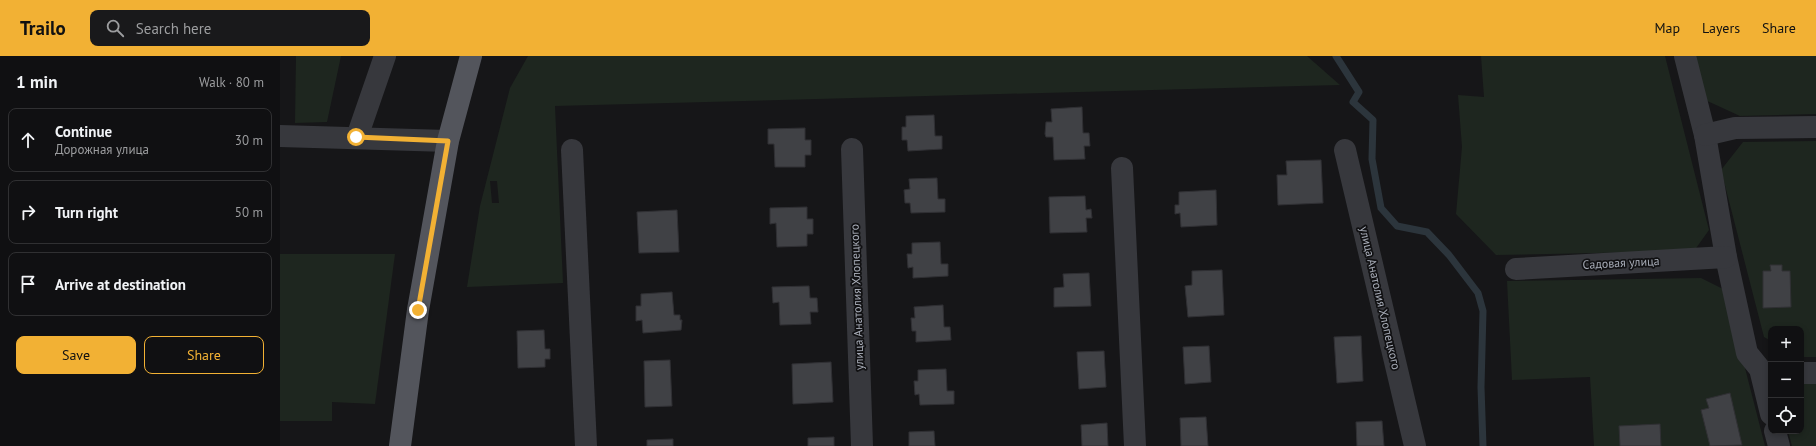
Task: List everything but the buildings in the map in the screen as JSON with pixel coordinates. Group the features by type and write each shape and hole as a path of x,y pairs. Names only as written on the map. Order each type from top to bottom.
{"main road":[{"path":"400,446 418,310 448,141 471,56"}],"street":[{"path":"356,137 386,56"},
{"path":"1685,56 1705,135 1726,257 1748,353 1766,369 1769,398"},
{"path":"1705,135 1735,128 1816,127"},
{"path":"280,136 356,137 448,141"},
{"name":"улица Анатолия Хлопецкого","path":"852,149 862,446"},
{"path":"572,150 586,446"},
{"name":"улица Анатолия Хлопецкого","path":"1345,150 1415,446"},
{"path":"1122,168 1135,446"},
{"name":"Садовая улица","path":"1516,269 1726,257"},
{"path":"1804,373 1816,373"},
{"path":"1776,434 1779,446"}],"shaded area":[{"path":"296,56 341,56 327,122 295,123"},
{"path":"528,56 1307,56 1340,85 555,106 563,283 467,287 480,206 510,88","holes":["490,181 497,181 499,203 492,203"]},
{"path":"1481,56 1665,56 1709,230 1694,251 1496,255 1456,214 1462,147 1458,95 1484,97"},
{"path":"1692,56 1816,56 1816,114 1740,116 1703,99"},
{"path":"1816,141 1816,357 1804,357 1804,326 1768,326 1768,339 1764,337 1721,170 1743,142"},
{"path":"280,254 395,254 375,404 332,402 332,421 280,421"},
{"path":"1701,278 1725,290 1765,446 1594,446 1590,377 1512,380 1507,281"},
{"path":"1804,383 1816,383 1816,446 1792,446 1789,434 1804,434"}],"waterway":[{"path":"1336,56 1359,92 1353,102 1373,120 1372,159 1381,208 1397,226 1427,232 1449,255 1478,293 1483,311 1481,387 1483,446"}],"route":[{"path":"356,137 448,141 418,310"}]}
